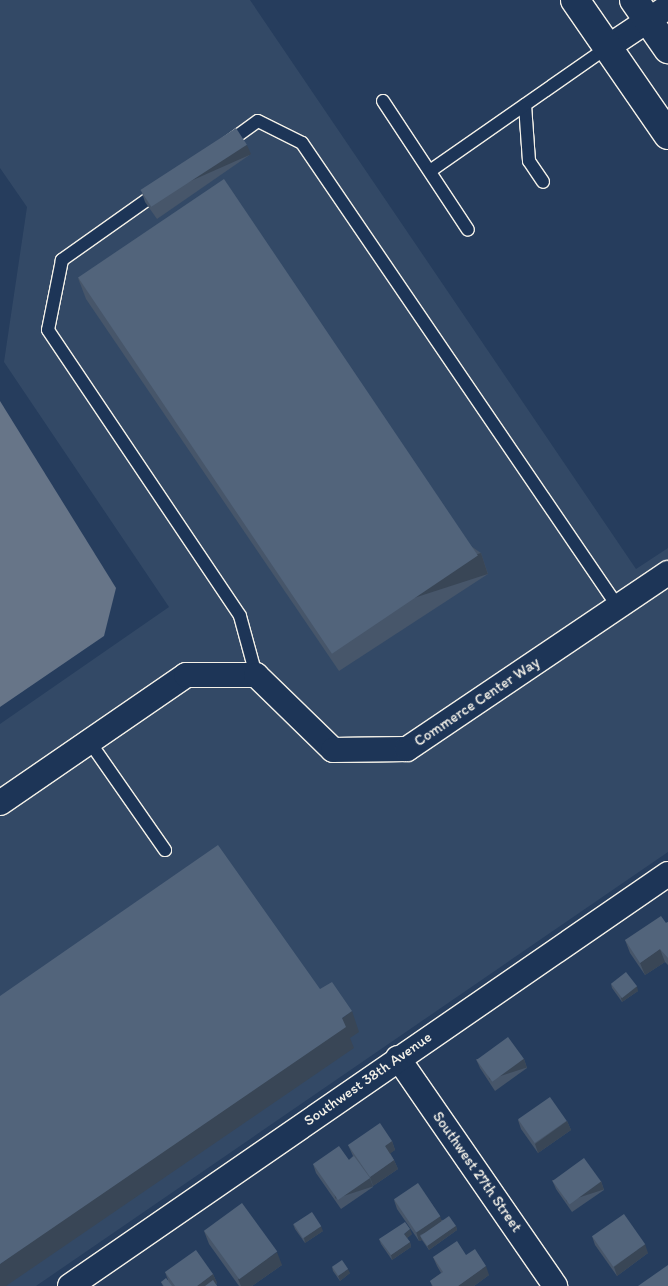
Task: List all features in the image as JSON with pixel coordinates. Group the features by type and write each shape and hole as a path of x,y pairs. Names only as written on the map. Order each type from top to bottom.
{"main road":[{"path":"575,0 668,135"},
{"path":"650,9 668,49"}],"street":[{"path":"608,47 650,9"},
{"name":"Commerce Center Way","path":"256,675 333,750 407,749 668,573"},
{"path":"0,803 186,675 256,675"},
{"name":"Southwest 38th Avenue","path":"70,1286 97,1279 398,1058 668,874"},
{"name":"Southwest 27th Street","path":"398,1058 555,1286"}],"lane":[{"path":"430,171 608,47"},
{"path":"383,101 468,230"},
{"path":"525,105 528,161 543,182"},
{"path":"211,154 258,121 302,143 618,607"},
{"path":"172,182 62,260 48,330 240,616 256,675"},
{"path":"89,742 165,850"}],"shaded area":[{"path":"0,0 250,0 636,569 668,548 668,852 36,1286 0,1286 0,724 169,607 4,362 27,207 0,168"},
{"path":"0,401 116,588 104,636 0,707"}],"building":[{"path":"236,128 247,145 151,207 140,190"},
{"path":"224,179 478,555 332,654 78,277"},
{"path":"218,845 320,989 332,982 352,1011 342,1018 346,1027 0,1264 0,996"},
{"path":"661,916 666,923 668,922 668,958 660,949 640,963 625,940"},
{"path":"626,972 637,986 622,998 611,984"},
{"path":"508,1037 524,1059 492,1082 476,1060"},
{"path":"550,1097 567,1121 535,1143 518,1119"},
{"path":"380,1123 392,1141 385,1146 394,1160 370,1177 348,1145"},
{"path":"339,1146 349,1160 354,1156 370,1178 338,1200 313,1164"},
{"path":"584,1158 601,1181 569,1204 552,1181"},
{"path":"418,1183 440,1216 416,1232 394,1199"},
{"path":"242,1203 277,1252 239,1279 204,1231"},
{"path":"312,1212 321,1226 303,1238 294,1224"},
{"path":"624,1214 645,1244 613,1267 592,1236"},
{"path":"449,1216 456,1226 427,1246 420,1236"},
{"path":"405,1222 410,1229 404,1234 410,1242 391,1255 379,1239"},
{"path":"457,1241 466,1255 475,1249 486,1266 458,1286 433,1286 430,1281 443,1272 433,1257"},
{"path":"196,1250 213,1274 197,1286 175,1286 165,1272"},
{"path":"342,1260 348,1269 338,1276 332,1267"},
{"path":"668,1265 668,1286 638,1286"},
{"path":"166,1278 172,1286 164,1286 161,1282"},
{"path":"213,1280 217,1286 205,1286"}]}
